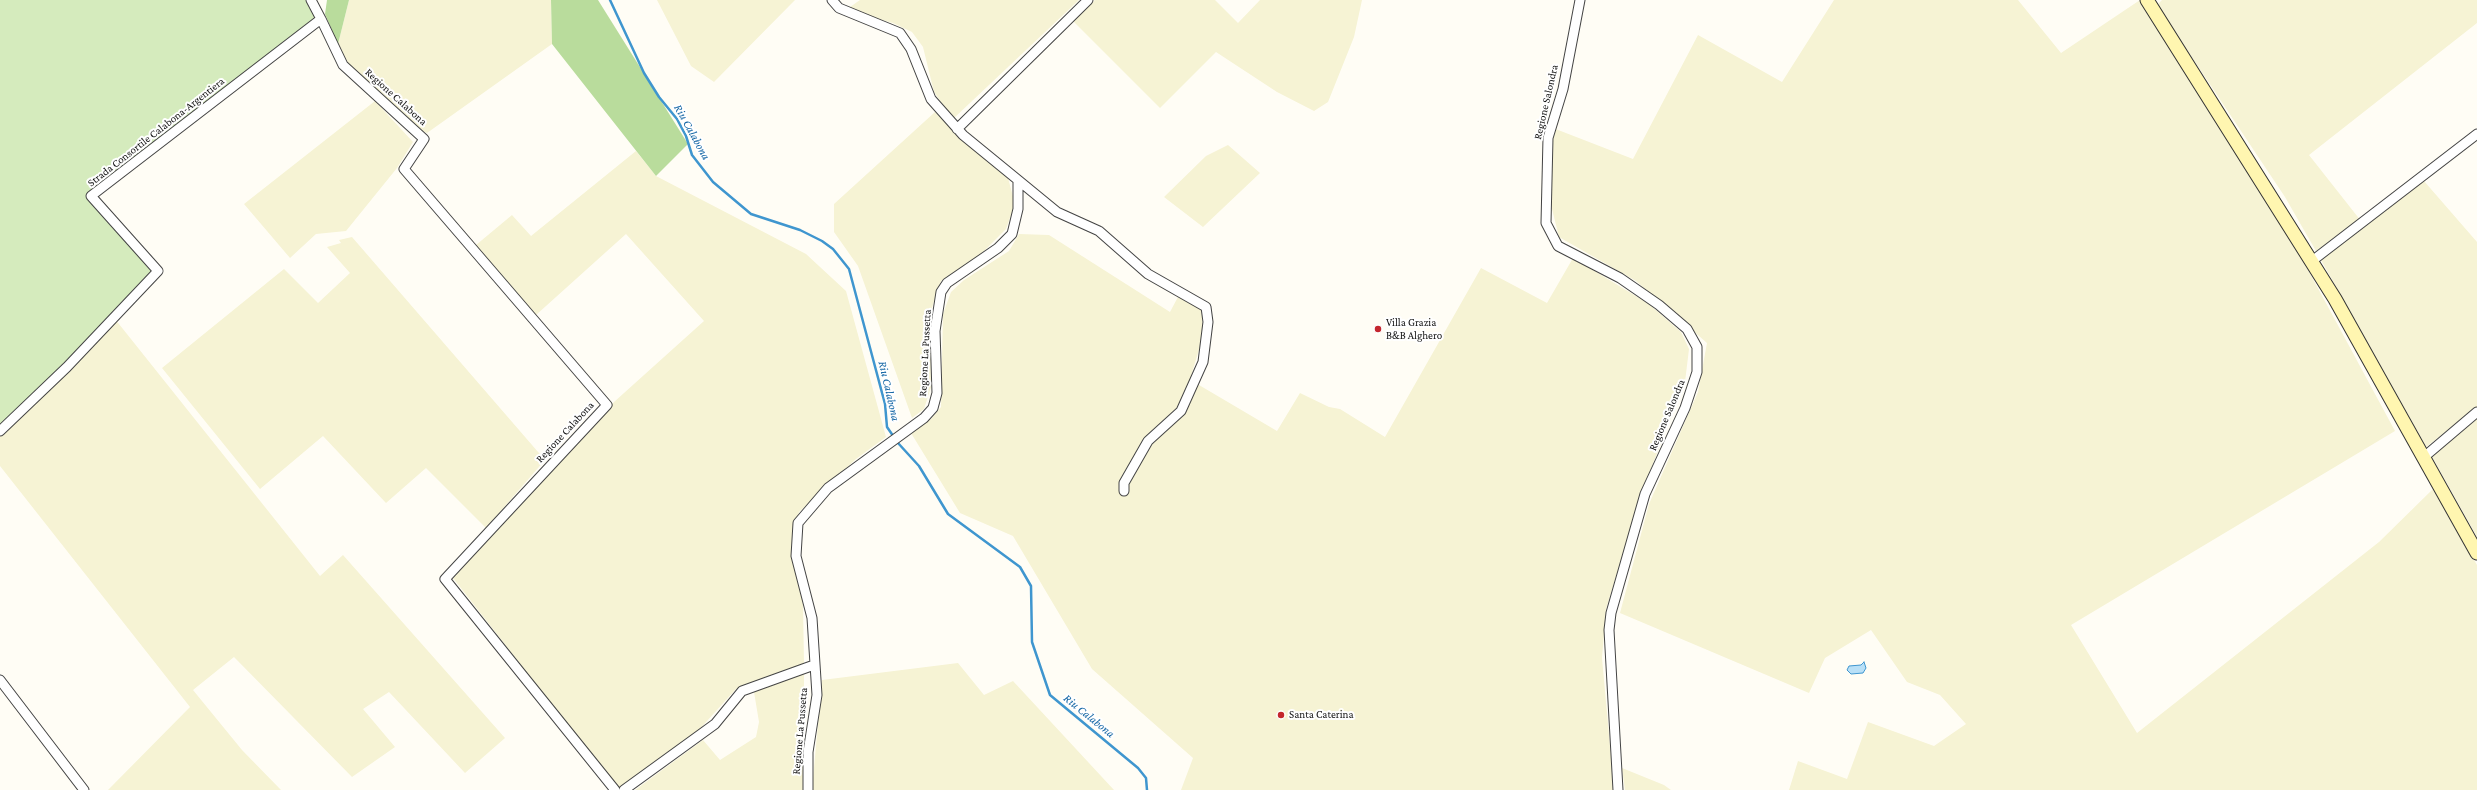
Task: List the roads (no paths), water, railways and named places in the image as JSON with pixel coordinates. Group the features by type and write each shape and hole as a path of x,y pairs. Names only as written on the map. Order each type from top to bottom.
{"main road":[{"path":"2147,0 2312,261 2477,553"}],"street":[{"path":"311,0 321,19"},
{"path":"832,0 839,8 900,33 911,49 931,99 957,128 1057,212 1099,231 1148,274 1206,306 1208,322 1203,362 1180,411 1148,441 1124,483 1124,491"},
{"path":"957,128 1088,0"},
{"name":"Regione Salondra","path":"1580,0 1562,89 1548,138 1546,222 1558,246 1620,278 1659,305 1687,329 1697,348 1697,372 1685,408 1645,494 1611,613 1609,630 1618,790"},
{"name":"Strada Consortile Calabona-Argentiera","path":"0,431 67,368 158,271 92,196 321,19"},
{"name":"Regione Calabona","path":"321,19 343,65 424,139 404,169 607,405 445,579 615,790"},
{"path":"2312,261 2477,134"},
{"name":"Regione La Pussetta","path":"808,790 808,752 817,695 812,618 796,556 798,523 828,488 915,424 933,408 937,393 936,331 941,292 947,283 998,248 1012,234 1018,209 1018,180"},
{"path":"2424,457 2477,412"},
{"path":"624,790 715,724 742,691 814,665"},
{"path":"0,680 84,790"}],"water":[{"path":"1864,662 1866,668 1863,673 1851,674 1847,670 1849,666 1861,665"}],"waterway":[{"name":"Riu Calabona","path":"610,0 644,73 659,97 677,119 686,136 692,155 713,182 751,214 800,230 822,241 833,249 849,269 885,404 887,427 898,443 919,466 948,514 1020,567 1031,586 1032,642 1050,695 1138,768 1146,778 1147,790"}],"place":[{"name":"Villa Grazia B&B Alghero","path":"1378,329"},
{"name":"Santa Caterina","path":"1281,715"}]}
